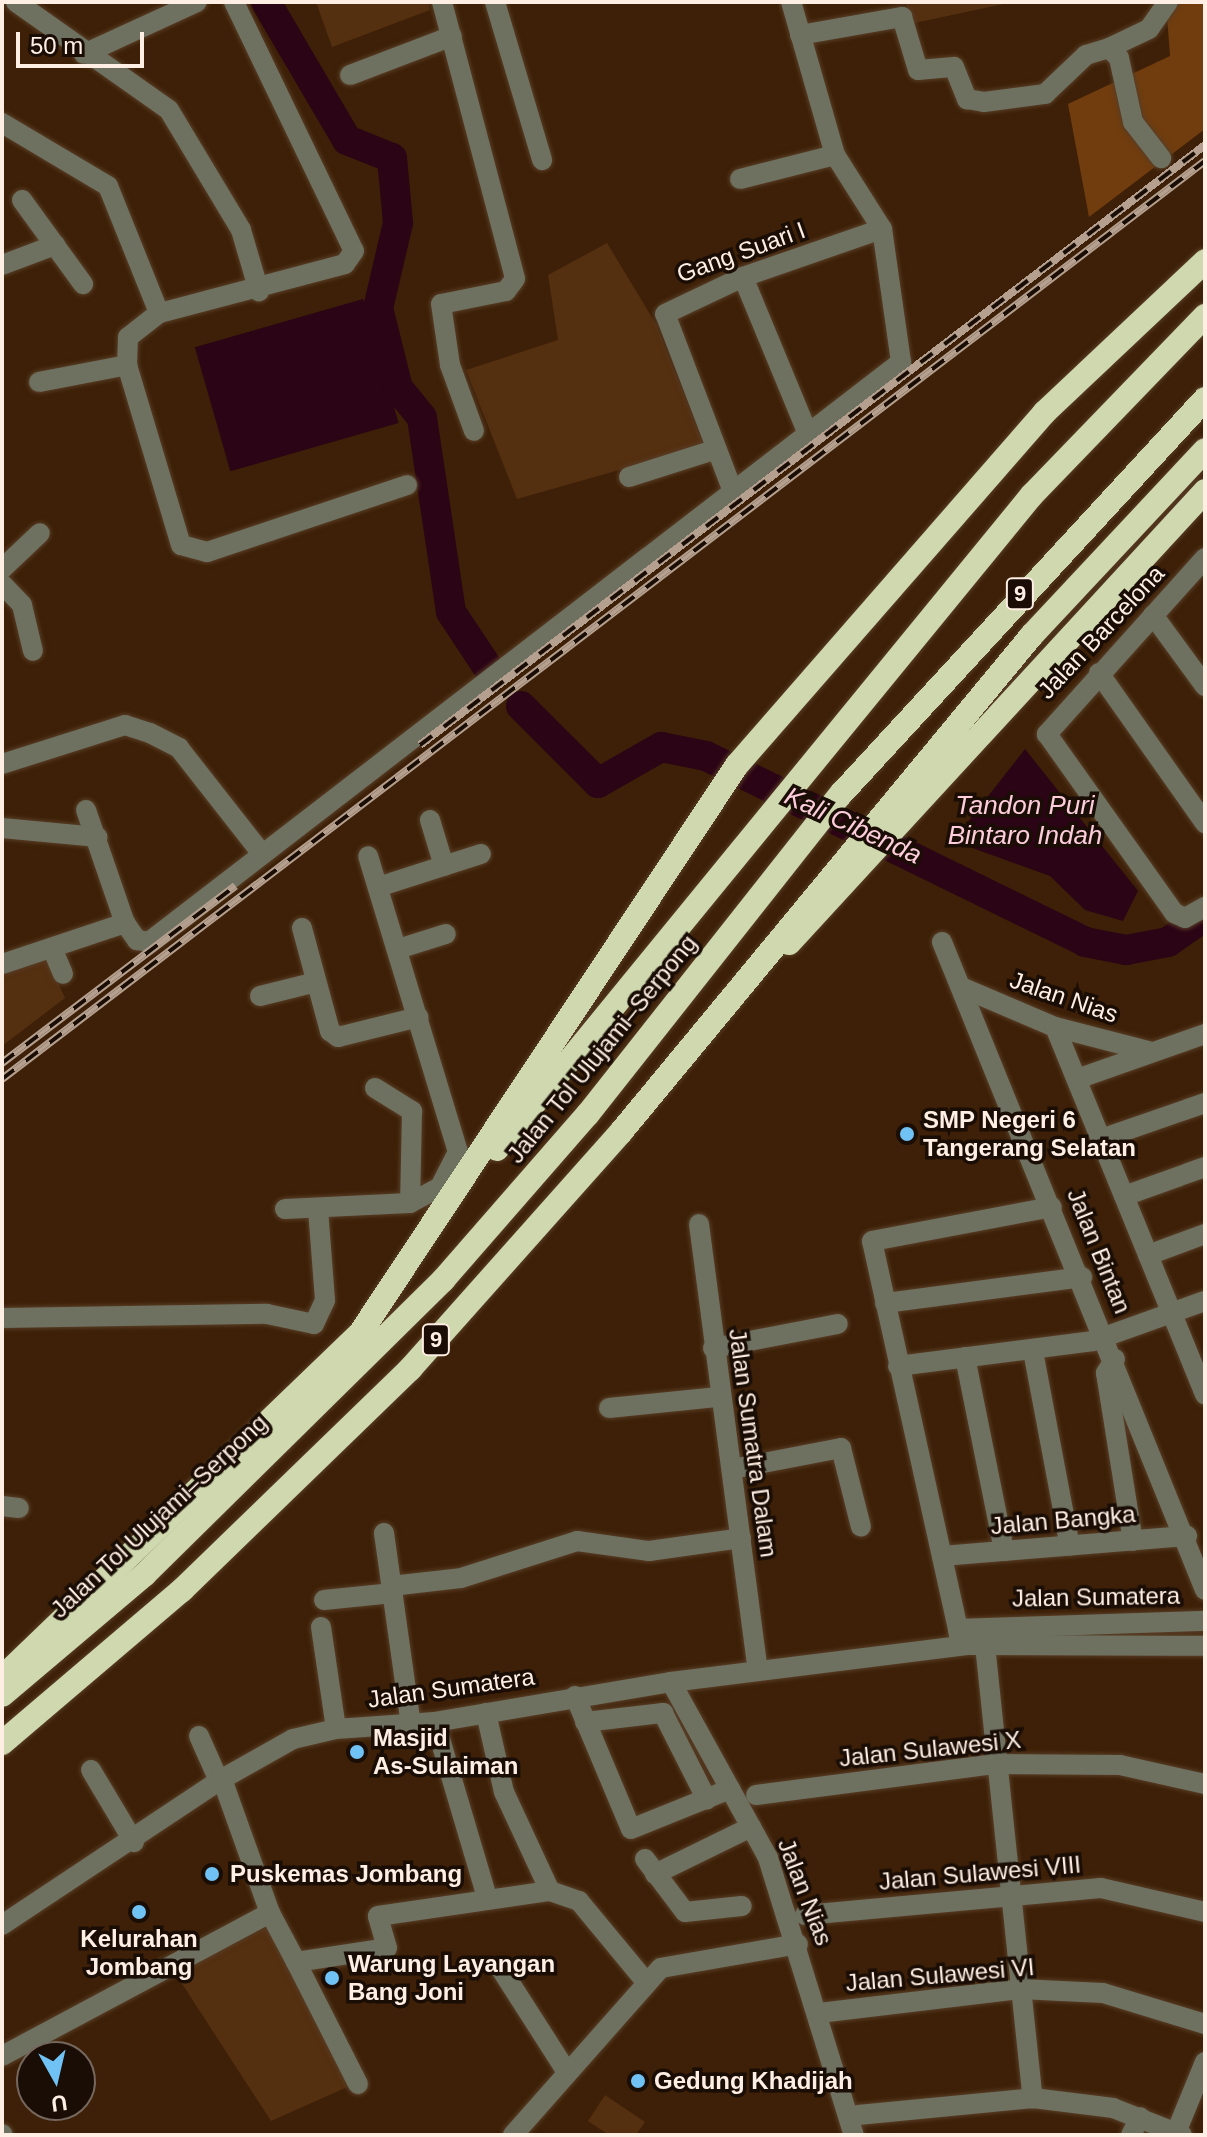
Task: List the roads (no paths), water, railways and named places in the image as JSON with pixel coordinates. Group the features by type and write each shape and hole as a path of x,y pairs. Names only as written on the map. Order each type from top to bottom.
{"highway":[{"path":"2,1678 359,1335 439,1222 672,857 737,765 1045,412 1205,261"},
{"path":"439,1222 1032,495 1205,316"},
{"name":"Jalan Tol Ulujami–Serpong","path":"2,1695 145,1574 443,1280 588,1114 841,794 1205,399"},
{"name":"9","path":"2,1743 182,1590 410,1369 826,892 883,811 1205,450"},
{"path":"826,892 926,796 1205,491"}],"street":[{"path":"2,9 9,2"},
{"path":"16,2 175,118 241,230 259,291"},
{"path":"84,54 197,2"},
{"path":"234,2 354,246 345,264 259,291 159,313 128,337 127,365 185,550 207,552 407,485"},
{"path":"442,2 515,279 506,291 441,304 450,365 474,431"},
{"path":"495,2 542,160"},
{"path":"86,810 98,837 103,871 125,923 137,940 149,942 732,489 901,362 882,229 835,155 791,2"},
{"path":"800,35 902,17 918,70 954,67 967,99 984,102 1045,94 1102,49 1149,29 1168,2"},
{"path":"350,75 452,36"},
{"path":"1102,49 1119,58 1133,122 1161,158"},
{"path":"2,123 108,186 159,313"},
{"path":"740,179 835,155"},
{"path":"22,200 83,284"},
{"name":"Gang Suari I","path":"732,489 714,450 665,314 743,277 882,229"},
{"path":"2,265 55,245"},
{"path":"743,277 808,434"},
{"path":"39,382 127,365"},
{"path":"629,477 714,450"},
{"path":"2,569 40,533"},
{"name":"Jalan Barcelona","path":"1200,910 1174,913 1050,746 1048,730 1205,558"},
{"path":"2,584 22,605 33,651"},
{"path":"1153,615 1205,686"},
{"path":"1099,673 1205,823"},
{"path":"2,764 125,725 150,733 179,748 262,854"},
{"path":"430,820 444,866"},
{"path":"2,828 98,837"},
{"path":"378,887 481,854"},
{"path":"285,1209 410,1203 440,1187 458,1152 368,856"},
{"path":"2,964 125,923"},
{"path":"302,928 316,982 338,1037 419,1017"},
{"path":"398,949 446,934"},
{"name":"Jalan Bintan","path":"942,942 1106,1338 1194,1539 1205,1590"},
{"path":"52,948 63,974"},
{"path":"260,996 316,982"},
{"name":"Jalan Nias","path":"961,987 1055,1027 1152,1052"},
{"path":"1055,1027 1205,1395"},
{"path":"1077,1079 1205,1034"},
{"path":"375,1088 412,1111 410,1203"},
{"path":"1101,1139 1205,1103"},
{"path":"1124,1196 1205,1167"},
{"path":"959,1637 871,1247 877,1237 1052,1207"},
{"path":"2,1318 267,1314 314,1324 325,1300 318,1209"},
{"name":"Jalan Sumatra Dalam","path":"699,1224 718,1397 732,1469 758,1670"},
{"path":"1148,1255 1205,1234"},
{"path":"885,1303 1082,1277"},
{"path":"898,1366 1033,1351 1106,1338 1205,1301"},
{"path":"713,1348 838,1324"},
{"path":"1033,1351 1070,1546"},
{"path":"965,1357 1004,1551"},
{"path":"1115,1359 1106,1373 1133,1541"},
{"path":"609,1408 718,1397"},
{"path":"732,1469 841,1448 861,1527"},
{"path":"384,1533 411,1724"},
{"path":"324,1600 461,1578 577,1541 649,1551 741,1538"},
{"name":"Jalan Bangka","path":"942,1556 1194,1539"},
{"name":"Jalan Sumatera","path":"2,1925 134,1842 221,1780 293,1739 336,1729 435,1722 575,1696 959,1637 1205,1621"},
{"path":"321,1627 336,1729"},
{"name":"Jalan Sumatera","path":"959,1637 985,1645 1205,1646"},
{"path":"985,1645 994,1764 1033,2098"},
{"name":"Jalan Nias","path":"671,1682 751,1827 798,1944 854,2130"},
{"path":"575,1696 631,1829 730,1789"},
{"path":"486,1713 504,1792 550,1891"},
{"path":"585,1722 663,1713 707,1800"},
{"path":"435,1722 487,1897"},
{"path":"199,1736 221,1780 270,1913 358,2084"},
{"name":"Jalan Sulawesi X","path":"756,1795 994,1764 1120,1765 1205,1784"},
{"path":"91,1770 134,1842"},
{"path":"742,1906 689,1914 650,1866 751,1827"},
{"name":"Jalan Sulawesi VIII","path":"805,1915 1011,1893 1101,1888 1205,1912"},
{"path":"296,1962 387,1948 378,1916 487,1897 550,1891 579,1901 646,1982"},
{"path":"2,2056 270,1913"},
{"path":"513,2135 565,2069 646,1982 680,1962 798,1944"},
{"path":"501,1969 565,2069"},
{"name":"Jalan Sulawesi VI","path":"819,2013 1020,1989 1103,1993 1205,2024"},
{"path":"854,2130 1033,2098 1136,2126 1174,2130 1205,2062"}],"water":[{"path":"363,299 399,423 230,471 195,347"},
{"name":"Tandon Puri Bintaro Indah","path":"1025,749 1138,891 1123,921 1085,910 1050,876 953,841"}],"waterway":[{"name":"Kali Cibenda","path":"266,2 347,140 392,158 398,223 378,308 398,388 422,418 451,612 488,668"},
{"name":"Kali Cibenda","path":"521,706 598,783 661,747 706,756 1085,942 1126,950 1168,942 1205,916"}],"railway":[{"path":"420,745 1205,145"},
{"path":"2,1079 1205,161"},
{"path":"2,1063 235,886"}],"place":[{"name":"SMP Negeri 6 Tangerang Selatan","path":"907,1134"},
{"name":"Masjid As-Sulaiman","path":"357,1752"},
{"name":"Puskemas Jombang","path":"212,1874"},
{"name":"Kelurahan Jombang","path":"139,1912"},
{"name":"Warung Layangan Bang Joni","path":"332,1978"},
{"name":"Gedung Khadijah","path":"638,2081"}]}
